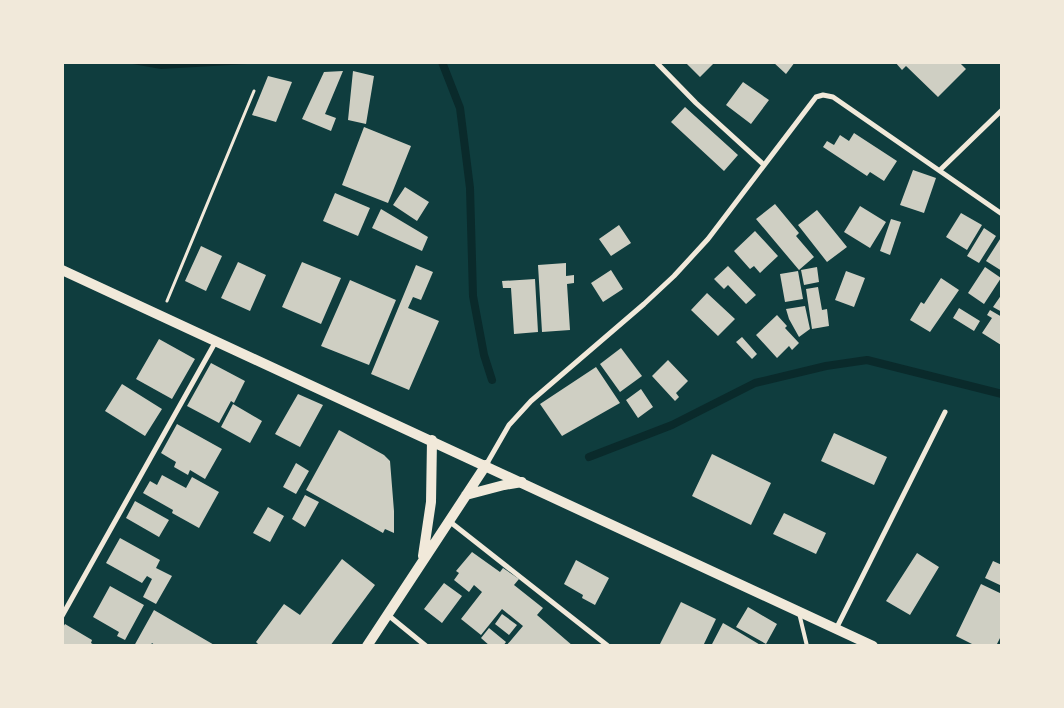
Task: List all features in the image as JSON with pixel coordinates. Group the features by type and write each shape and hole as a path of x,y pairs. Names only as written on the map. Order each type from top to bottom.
{"main road":[{"path":"62,270 523,482 873,646"},
{"path":"422,562 431,502 432,440"},
{"path":"367,646 486,465"},
{"path":"466,495 523,482"}],"street":[{"path":"656,62 696,103 764,165"},
{"path":"486,465 508,425 531,401 644,304 674,276 708,239 816,97 823,95 833,97 1002,214"},
{"path":"940,170 1002,110"},
{"path":"62,616 216,340"},
{"path":"836,629 945,412"},
{"path":"448,521 608,646"},
{"path":"387,615 426,646"}],"lane":[{"path":"799,611 807,646"}],"path":[{"path":"162,316 254,91"}],"water":[{"path":"127,63 265,63 161,69"}],"building":[{"path":"685,62 715,62 700,77"},
{"path":"773,62 795,62 786,74"},
{"path":"895,62 959,62 966,69 938,97 906,66 902,70"},
{"path":"343,71 325,114 336,118 331,131 302,119 324,72"},
{"path":"353,71 374,76 366,124 348,120"},
{"path":"268,76 292,82 276,122 252,115"},
{"path":"743,82 769,100 751,124 726,105"},
{"path":"685,107 738,155 724,171 671,122"},
{"path":"364,127 411,146 388,203 342,185"},
{"path":"854,133 897,161 884,181 870,172 867,176 823,147 827,141 834,145 840,135 849,141"},
{"path":"913,170 936,178 924,213 900,205"},
{"path":"405,187 429,202 417,221 393,205"},
{"path":"335,193 370,208 358,236 323,221"},
{"path":"775,204 799,233 796,236 814,257 799,270 756,219"},
{"path":"860,206 886,222 870,248 844,232"},
{"path":"381,209 428,237 422,251 372,228"},
{"path":"817,210 847,247 827,262 798,225"},
{"path":"961,213 982,225 967,250 946,237"},
{"path":"891,219 901,222 890,255 880,251"},
{"path":"619,225 631,243 611,256 599,239"},
{"path":"984,228 996,236 979,263 967,256"},
{"path":"755,231 778,256 760,273 754,266 750,269 734,251"},
{"path":"1002,236 1002,271 986,261"},
{"path":"201,246 222,256 206,291 185,281"},
{"path":"238,262 266,275 250,311 221,298"},
{"path":"302,262 341,278 321,324 282,307"},
{"path":"566,263 566,276 574,275 574,283 567,284 570,330 542,332 538,265"},
{"path":"416,265 433,272 421,300 413,297 408,308 439,321 409,390 371,374"},
{"path":"728,266 756,295 746,304 728,285 724,289 714,279"},
{"path":"817,267 819,282 804,285 801,270"},
{"path":"985,267 1001,278 984,304 968,293"},
{"path":"611,270 623,289 603,302 591,283"},
{"path":"798,271 803,299 785,302 780,274"},
{"path":"846,271 865,278 854,307 835,300"},
{"path":"941,278 959,290 930,332 910,320 921,302 924,304"},
{"path":"535,279 538,332 514,334 511,288 503,288 502,281"},
{"path":"350,280 396,300 369,365 321,346"},
{"path":"818,287 822,310 827,309 829,326 812,329 806,289"},
{"path":"707,293 735,319 718,336 691,310"},
{"path":"1002,294 1002,312 993,307"},
{"path":"805,306 810,329 799,337 786,309"},
{"path":"959,308 980,321 974,331 953,318"},
{"path":"990,310 1002,317 1001,345 982,333 992,318 987,315"},
{"path":"777,315 787,326 785,328 799,343 792,350 789,346 777,358 756,335"},
{"path":"742,337 757,354 752,359 736,342"},
{"path":"159,339 195,359 172,399 136,379"},
{"path":"621,348 642,376 620,392 600,364"},
{"path":"668,360 688,381 676,393 679,397 675,401 652,376"},
{"path":"211,363 245,381 234,403 231,401 219,423 187,406"},
{"path":"596,367 620,403 562,436 540,404"},
{"path":"122,384 162,409 145,436 105,411"},
{"path":"641,389 653,407 638,418 626,400"},
{"path":"298,394 323,405 300,447 275,434"},
{"path":"233,404 262,421 250,443 221,427"},
{"path":"177,424 222,449 205,479 190,470 188,475 174,467 176,462 161,453"},
{"path":"339,430 384,455 390,461 394,533 385,529 383,533 306,490"},
{"path":"834,433 887,457 874,485 821,461"},
{"path":"712,454 771,483 751,525 692,496"},
{"path":"296,463 309,471 296,494 283,487"},
{"path":"162,475 186,488 192,477 219,492 199,528 172,513 173,510 143,493 150,481 157,485"},
{"path":"305,495 319,502 305,527 292,519"},
{"path":"135,501 169,520 159,537 126,518"},
{"path":"268,507 284,516 270,542 253,533"},
{"path":"784,513 826,533 816,554 773,534"},
{"path":"120,538 160,560 156,568 172,576 156,604 143,597 152,579 147,576 142,583 106,563"},
{"path":"472,552 500,572 503,568 519,579 514,585 543,608 537,615 573,646 506,646 523,626 502,609 481,635 461,619 482,592 474,585 469,592 454,580 459,573 456,571"},
{"path":"917,553 939,567 910,615 886,601"},
{"path":"342,559 375,585 330,646 260,646 256,642 284,604 300,615"},
{"path":"576,560 609,578 595,605 582,598 583,595 564,584"},
{"path":"993,561 1002,565 1002,586 985,578"},
{"path":"444,583 462,596 442,623 424,609"},
{"path":"981,584 1002,594 1002,634 996,646 976,646 956,636"},
{"path":"110,586 144,605 125,640 117,636 119,632 93,617"},
{"path":"681,602 716,619 703,646 659,646"},
{"path":"748,607 777,624 766,644 736,627"},
{"path":"154,610 216,646 156,646 152,643 150,646 134,646"},
{"path":"502,614 517,625 509,635 495,624"},
{"path":"723,623 737,631 762,646 711,646"},
{"path":"65,624 92,640 91,643 96,646 62,646 62,629"},
{"path":"489,628 506,642 503,646 490,646 481,638"}],"waterway":[{"path":"442,62 460,108 470,188 473,296 484,355 492,380"},
{"path":"589,457 672,425 755,383 826,366 867,360 1002,394"}]}
